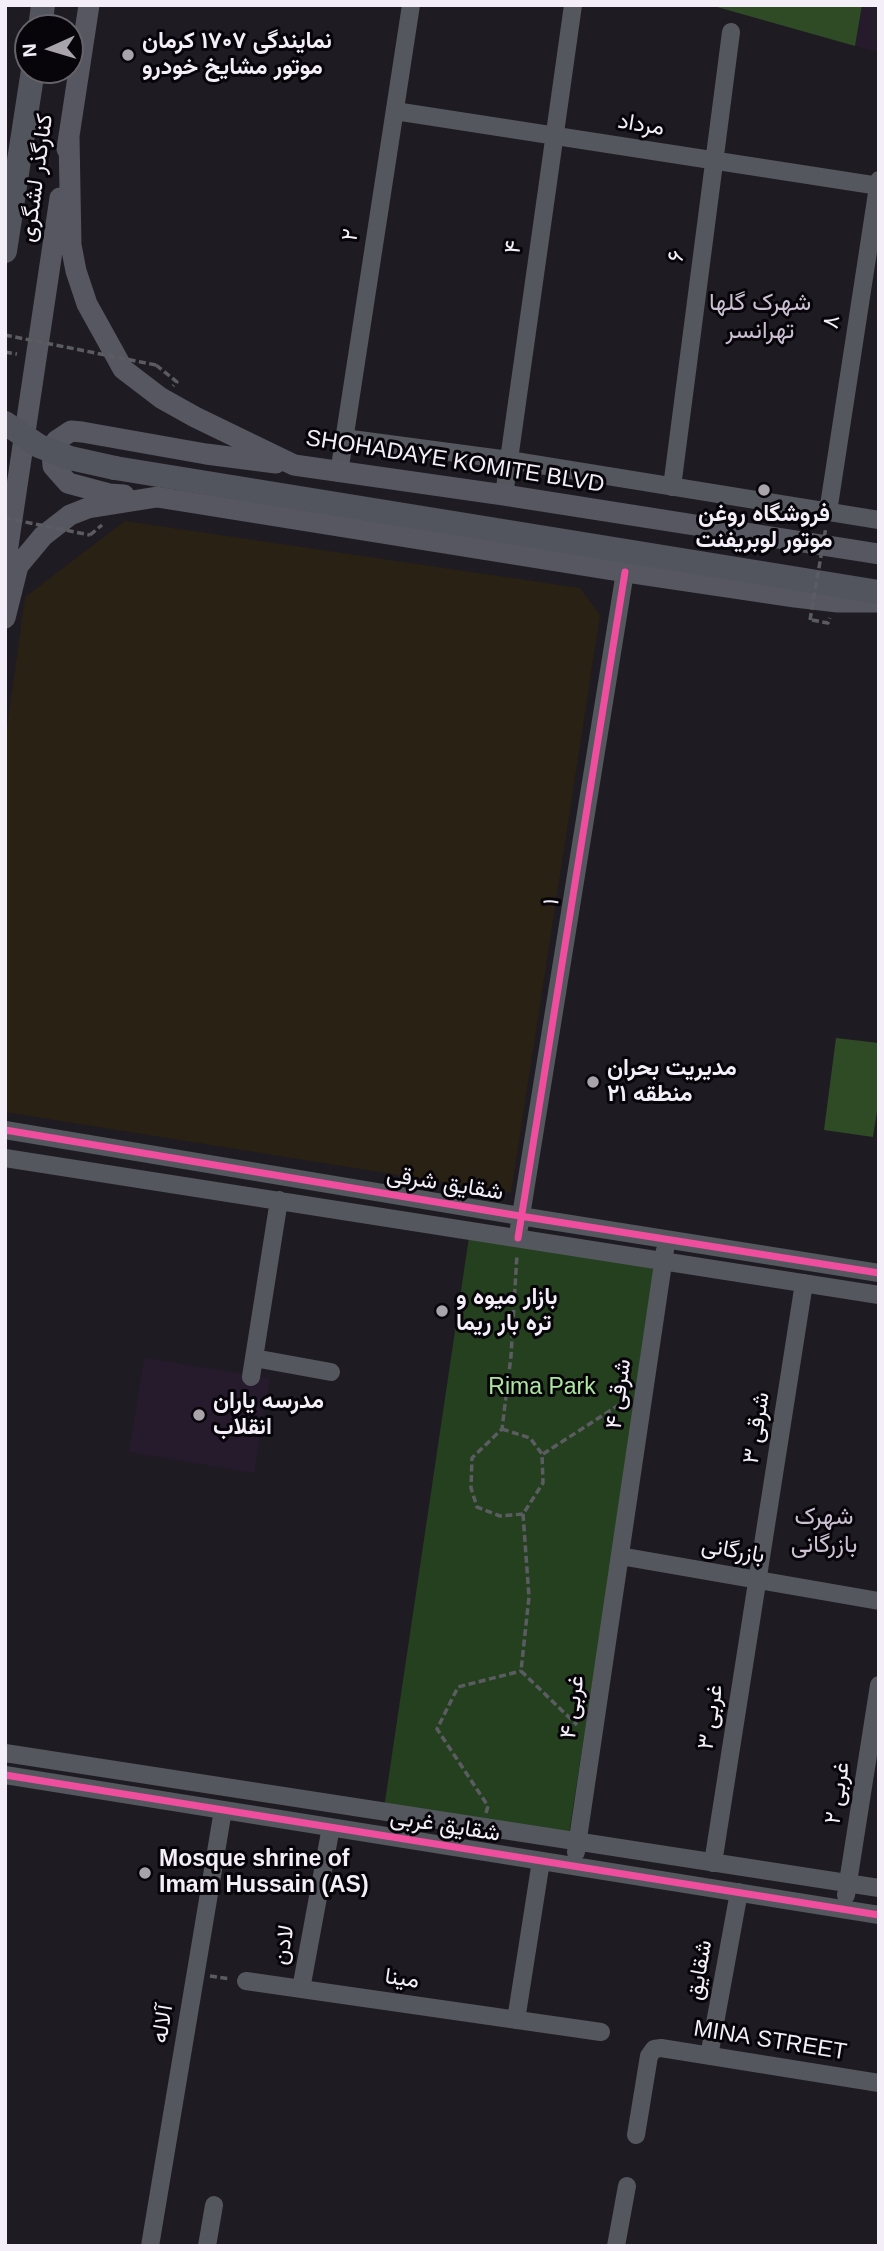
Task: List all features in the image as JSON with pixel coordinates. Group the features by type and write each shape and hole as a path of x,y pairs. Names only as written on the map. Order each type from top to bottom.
{"highway":[{"path":"5,251 31,84"},
{"path":"5,423 40,446 70,458 115,468 879,592"}],"main road":[{"name":"کنارگذر لشگری","path":"5,566 89,5"},
{"name":"SHOHADAYE KOMITE BLVD","path":"69,136 71,245 76,271 88,304 123,369 161,398 294,465 879,554"},
{"path":"294,465 206,454 71,431 56,441 52,452 53,466 68,483 108,494 157,497 625,572 827,601 879,602"},
{"path":"5,618 18,566 43,536 70,515 88,509 157,497"}],"street":[{"name":"۲","path":"339,472 411,5"},
{"name":"۴","path":"504,495 573,5"},
{"name":"۶","path":"672,486 731,33"},
{"name":"مرداد","path":"395,111 878,184"},
{"name":"۸","path":"827,519 878,184"},
{"path":"344,439 509,460 672,486 827,519 879,520"},
{"name":"۱","path":"517,1238 625,572"},
{"name":"شقایق شرقی","path":"5,1130 879,1273"},
{"name":"شقایق شرقی","path":"5,1157 879,1295"},
{"path":"251,1377 279,1200"},
{"name":"۴ شرقی","path":"620,1556 666,1239"},
{"name":"۳ شرقی","path":"758,1580 804,1283"},
{"path":"254,1358 331,1372"},
{"name":"بازرگانی","path":"620,1556 879,1601"},
{"name":"۴ غربی","path":"574,1866 620,1556"},
{"name":"۳ غربی","path":"713,1863 758,1580"},
{"name":"۲ غربی","path":"843,1909 879,1685"},
{"name":"شقایق غربی","path":"5,1753 879,1888"},
{"name":"شقایق غربی","path":"5,1775 879,1915"},
{"path":"141,1797 144,1775"},
{"name":"آلاله","path":"150,2246 223,1810"},
{"name":"لادن","path":"301,1989 331,1827"},
{"path":"516,2020 541,1861"},
{"name":"شقایق","path":"709,2056 738,1892"},
{"name":"مینا","path":"246,1981 601,2032"},
{"name":"MINA STREET","path":"636,2135 649,2056 654,2049 879,2083"},
{"path":"616,2246 627,2186"},
{"path":"207,2246 214,2205"}],"path":[{"path":"5,335 156,365 177,382"},
{"path":"5,518 90,535"},
{"path":"827,519 810,620 828,623"},
{"path":"517,1238 511,1356 502,1429 472,1458 471,1489 477,1507 500,1516 523,1514"},
{"path":"542,1454 644,1389"},
{"path":"502,1429 530,1438 542,1454 543,1483 523,1514 529,1597 522,1671"},
{"path":"522,1671 593,1740"},
{"path":"482,1827 488,1806 437,1729 458,1687 522,1671"},
{"path":"196,1974 246,1981"}],"shaded area":[{"path":"862,5 879,5 879,52 855,46"},
{"path":"125,521 580,588 600,615 511,1193 5,1112 5,742 25,597"},
{"name":"مدرسه یاران انقلاب","path":"144,1358 270,1378 254,1473 129,1452"}],"green space":[{"path":"710,5 862,5 855,46"},
{"path":"836,1038 879,1043 879,1098 873,1137 824,1130"},
{"name":"Rima Park","path":"469,1237 656,1269 567,1847 383,1815"}],"cycle path":[{"path":"518,1238 625,572"},
{"path":"5,1130 879,1273"},
{"path":"5,1775 879,1915"}],"place":[{"name":"نمایندگی ۱۷۰۷ کرمان موتور مشایخ خودرو","path":"128,55"},
{"name":"فروشگاه روغن موتور لوبریفنت","path":"764,490"},
{"name":"مدیریت بحران منطقه ۲۱","path":"593,1082"},
{"name":"بازار میوه و تره بار ریما","path":"442,1311"},
{"name":"مدرسه یاران انقلاب","path":"199,1415"},
{"name":"Mosque shrine of Imam Hussain (AS)","path":"145,1873"}],"district":[{"name":"شهرک گلها تهرانسر","path":"760,317"},
{"name":"شهرک بازرگانی","path":"824,1531"}]}
